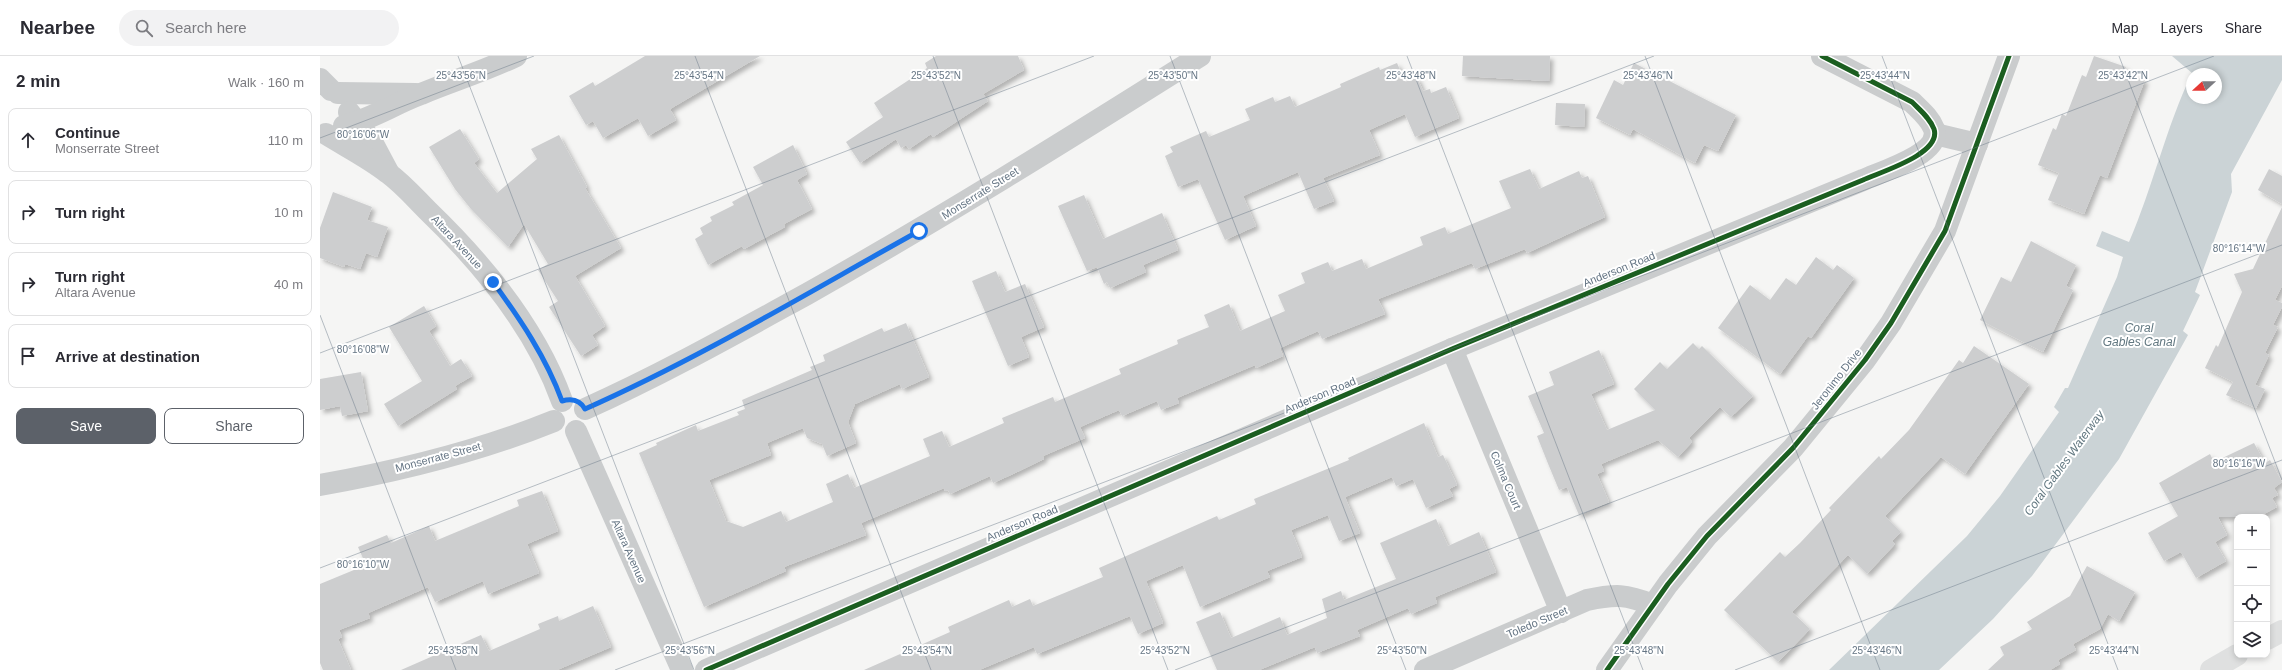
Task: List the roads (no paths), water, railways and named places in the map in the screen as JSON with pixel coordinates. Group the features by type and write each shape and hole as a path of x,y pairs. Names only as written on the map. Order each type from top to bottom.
{"street":[{"path":"340,125 384,112 421,94 516,56"},
{"name":"Monserrate Street","path":"585,409 654,376 722,340 919,231 1200,56"},
{"path":"1822,56 1912,102 1924,113 1934,128 1935,134 1977,144"},
{"name":"Jeronimo Drive","path":"1606,670 1653,605 1707,536 1765,478 1822,413 1878,342 1918,279 1945,231 2009,56"},
{"path":"327,88 421,94"},
{"path":"327,88 347,104 340,125"},
{"name":"Altara Avenue","path":"340,125 371,140 389,173"},
{"name":"Altara Avenue","path":"340,125 442,225 493,282 539,350 555,380 562,401"},
{"name":"Anderson Road","path":"706,670 1452,349 1910,160 1923,153 1933,141 1935,134"},
{"name":"Colma Court","path":"1452,349 1561,612"},
{"path":"573,399 578,401 585,409 586,420 581,429 576,431 566,432 560,429 554,421 556,407 562,401 573,399"},
{"name":"Monserrate Street","path":"320,485 437,459 519,434 554,421"},
{"name":"Altara Avenue","path":"576,431 682,670"},
{"name":"Toledo Street","path":"1425,670 1587,600 1608,596 1632,596 1653,605"},
{"path":"2270,637 2282,631"},
{"path":"2211,670 2234,657"}],"water":[{"name":"Coral Gables Canal","path":"2172,56 2282,56 2282,80 2231,174 2232,192 2195,292 2200,295 2183,331 2188,335 2119,459 2032,576 1993,619 1939,670 1829,670 1967,536 2000,496 2059,412 2054,407 2065,388 2068,388 2117,277 2123,257 2096,246 2102,231 2129,242 2138,221 2186,87 2186,104 2222,104 2222,68 2186,68"}],"water label":[{"name":"Coral Gables Waterway","path":"2064,463"}]}
